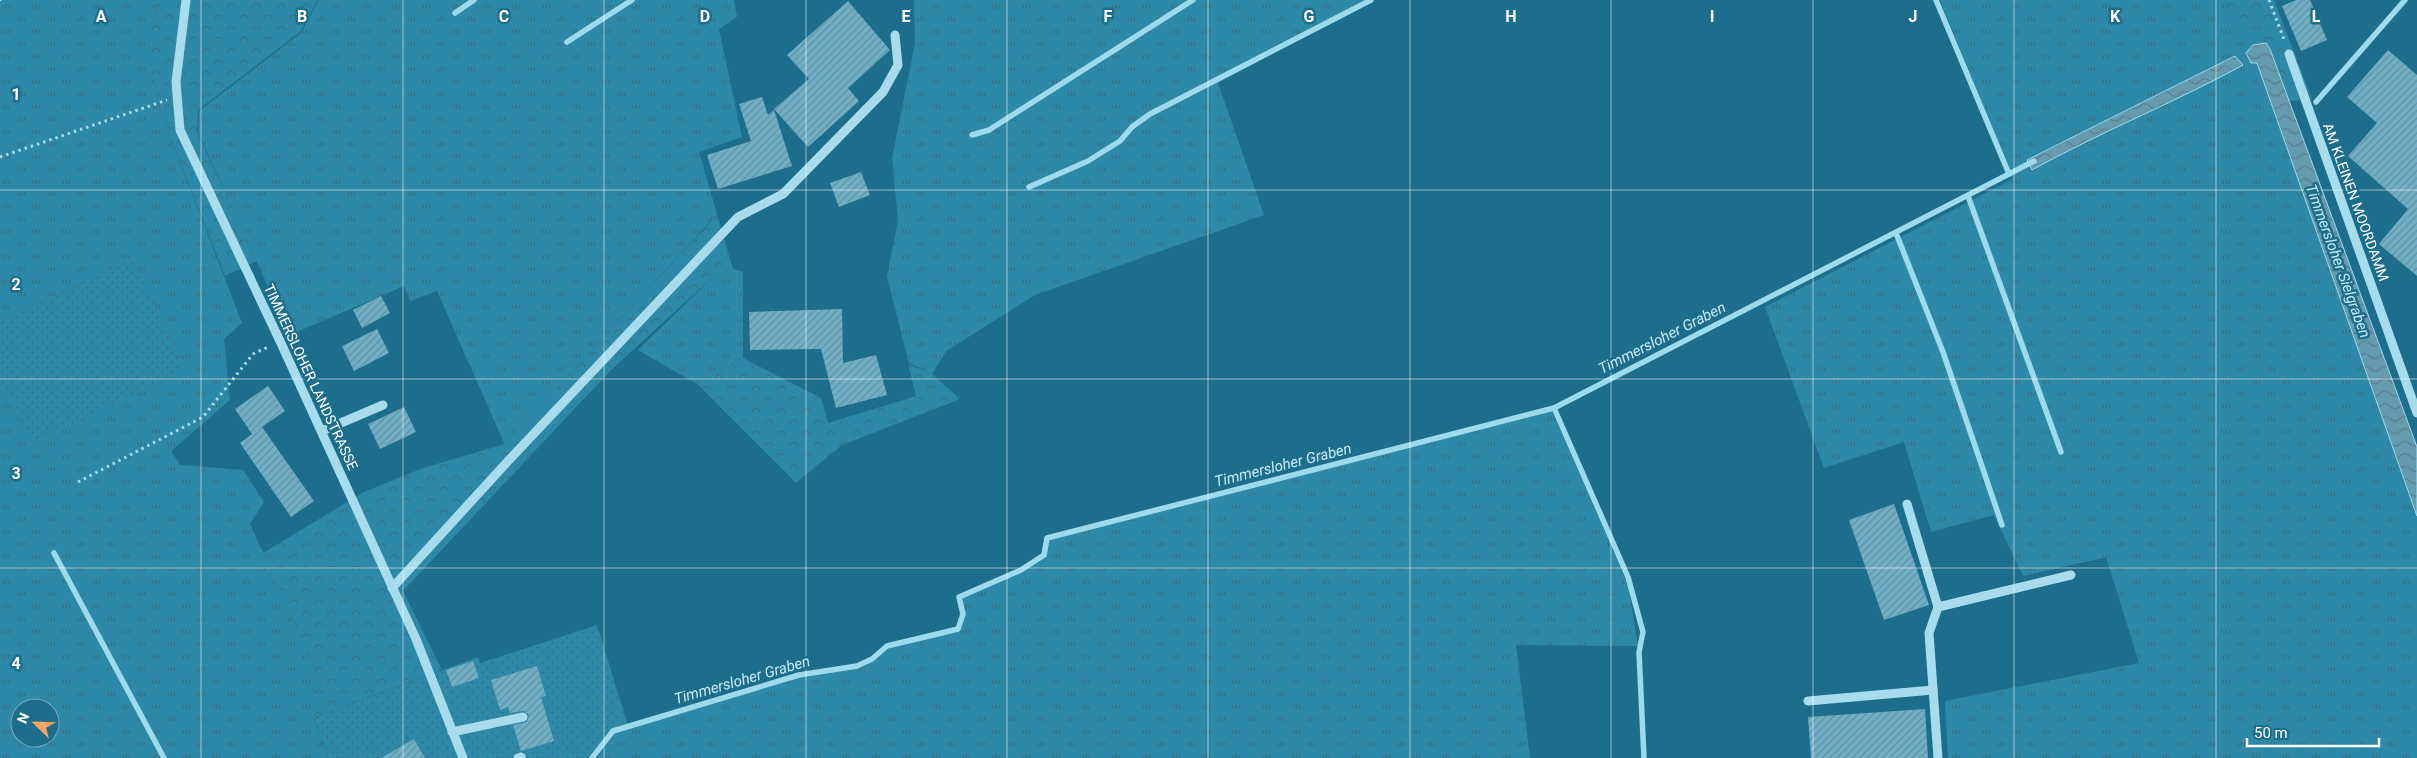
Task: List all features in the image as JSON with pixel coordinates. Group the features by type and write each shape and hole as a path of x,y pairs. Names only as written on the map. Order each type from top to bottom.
{"street":[{"name":"TIMMERSLOHER LANDSTRASSE","path":"186,0 179,44 176,82 180,130 322,431 416,639 463,758"},
{"path":"392,588 509,460 738,217 783,194 883,92 898,65 895,35"},
{"name":"AM KLEINEN MOORDAMM","path":"2289,54 2417,413"},
{"path":"322,431 383,405"},
{"path":"1907,504 1938,607 1929,633 1938,758"},
{"path":"1938,607 2071,575"},
{"path":"1808,701 1933,690"},
{"path":"452,732 523,717"}],"path":[{"path":"2269,0 2289,54"},
{"path":"0,157 177,97"},
{"path":"78,482 203,417 253,354 280,341"}],"green space":[{"path":"0,0 159,0 148,47 161,113 242,323 224,339 230,400 171,451 180,465 243,470 264,502 250,524 315,667 310,711 328,758 0,758"},
{"path":"159,0 318,0 300,32 198,110 197,132 257,261 225,276 161,113 148,47"},
{"path":"319,0 734,0 737,17 719,29 742,137 699,152 717,214 505,445 437,291 410,301 404,286 290,335 198,132 199,111 301,33"},
{"path":"914,0 1371,0 1218,83 1264,215 1035,295 946,351 932,374 909,363 887,277 898,220 892,158 915,44"},
{"path":"1940,0 2220,0 2246,30 2253,45 2246,54 2251,63 2257,62 2417,516 2417,758 1948,758 1945,701 2139,663 2106,557 2023,576 1994,515 1931,532 1904,442 1824,468 1765,307 2013,179"},
{"path":"2220,0 2274,0 2312,99 2289,101 2270,49 2266,43 2253,45 2246,30"},
{"path":"717,215 733,269 715,275 610,371 403,591 442,670 313,718 310,711 315,667 263,553 364,492 423,468 505,444"},
{"path":"133,259 185,370 32,442 0,374 0,321"},
{"path":"733,269 743,272 743,358 697,384 638,350 715,275"},
{"path":"743,358 821,398 828,423 916,396 908,364 932,374 960,399 842,445 796,483 697,384"},
{"path":"1552,411 1628,585 1638,646 1516,645 1530,758 597,758 615,733 800,676 856,668 873,661 888,649 959,628 964,613 961,597 1022,571 1045,556 1048,540"},
{"path":"597,625 629,729 615,733 588,758 328,758 313,718 478,657 480,663"}],"water":[{"path":"2266,43 2270,49 2417,447 2417,516 2257,63 2251,63 2246,53 2253,45"},
{"path":"2235,56 2243,65 2032,170 2027,160"}],"building":[{"path":"2296,0 2310,0 2327,40 2301,51 2282,6"},
{"path":"848,1 890,50 848,88 859,101 808,147 774,109 809,79 787,55"},
{"path":"2388,50 2417,75 2417,276 2379,244 2408,209 2348,156 2377,123 2347,97"},
{"path":"762,97 768,115 774,110 792,166 718,189 707,155 751,141 739,104"},
{"path":"861,172 870,195 839,207 830,183"},
{"path":"381,296 390,313 362,328 353,310"},
{"path":"842,309 843,363 876,355 887,395 836,408 821,349 750,350 749,312"},
{"path":"377,329 389,353 354,371 342,346"},
{"path":"268,386 285,411 262,427 314,501 291,517 240,443 252,434 235,409"},
{"path":"404,407 416,432 380,449 368,424"},
{"path":"1894,504 1929,605 1884,620 1849,520"},
{"path":"473,661 479,678 452,687 446,670"},
{"path":"537,666 546,696 541,697 554,741 521,751 513,725 527,722 529,715 524,711 510,713 508,707 500,710 491,680"},
{"path":"1925,709 1928,758 1811,758 1808,717"},
{"path":"414,739 425,758 381,758"}],"waterway":[{"path":"455,13 474,0"},
{"path":"567,42 632,0"},
{"path":"972,135 989,130 1193,0"},
{"path":"1029,187 1088,161 1120,141 1132,127 1150,114 1371,0"},
{"name":"Timmersloher Sielgraben","path":"1936,0 2009,174 2034,161"},
{"path":"2316,102 2405,0"},
{"name":"Timmersloher Graben","path":"592,758 613,731 799,675 857,666 872,659 887,646 958,629 963,614 959,597 1021,570 1044,555 1047,538 1554,408 2009,174"},
{"path":"1968,196 2061,452"},
{"path":"1896,233 1943,352 2002,525"},
{"path":"1554,408 1628,577 1643,632 1639,652 1644,758"},
{"path":"54,553 164,758"}]}
